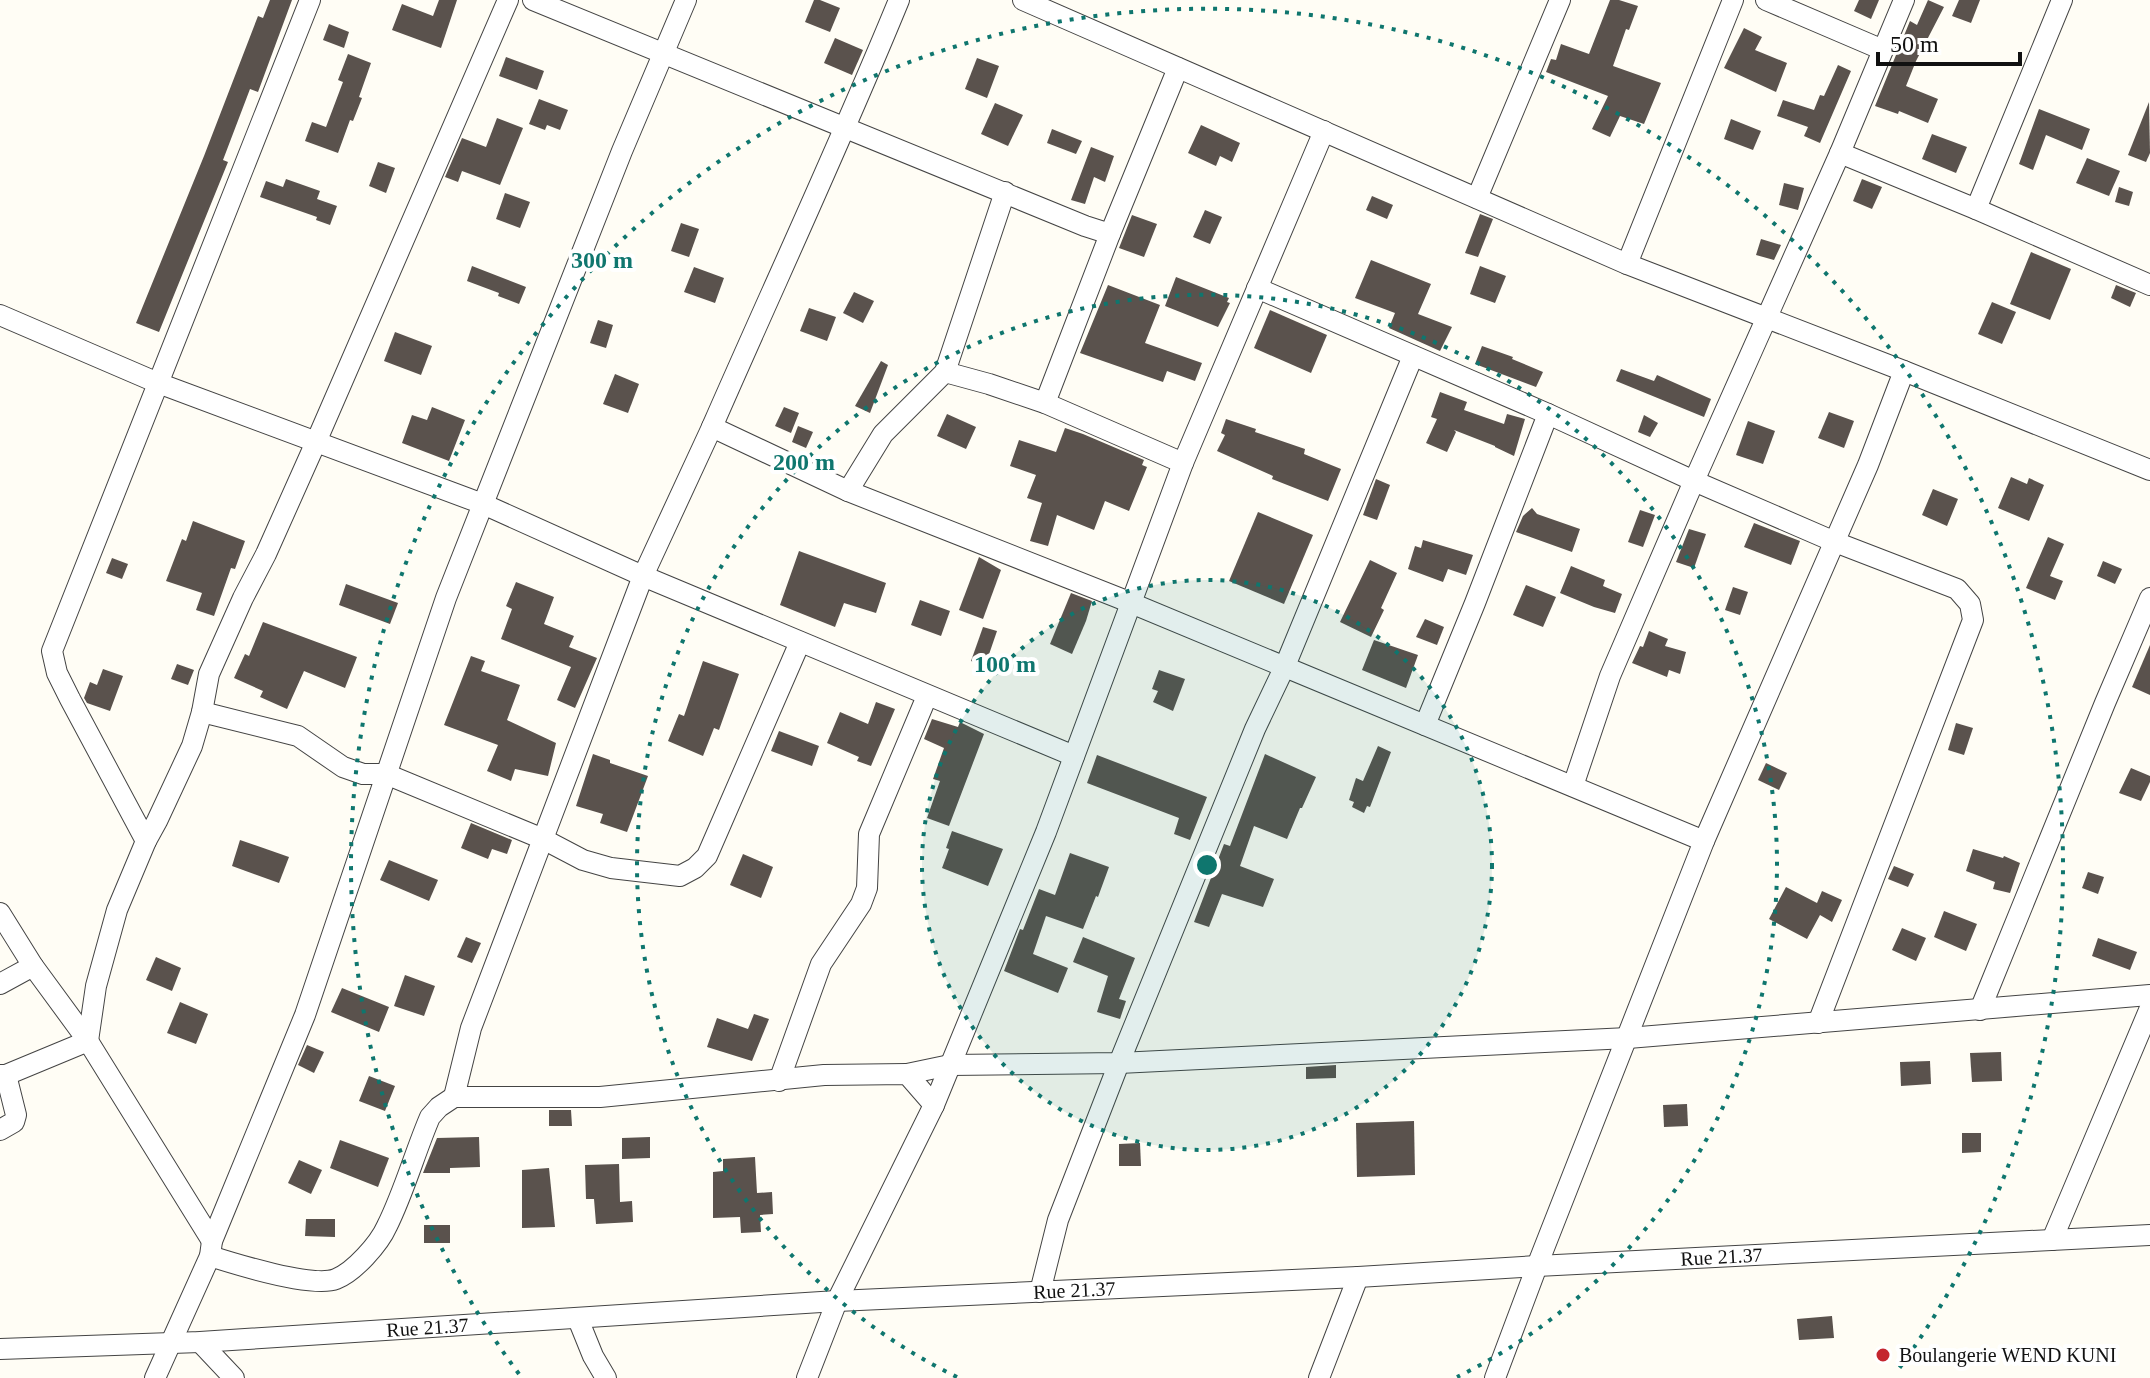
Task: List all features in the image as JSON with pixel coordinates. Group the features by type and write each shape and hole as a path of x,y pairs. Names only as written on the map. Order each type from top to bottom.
{"street":[{"path":"146,841 57,673 52,651 310,0"},
{"path":"88,1041 96,986 113,921 146,841 192,746 202,712 205,687 216,657 316,442 508,0"},
{"path":"533,0 1110,234"},
{"path":"155,1378 305,1015 446,598 622,151 686,0"},
{"path":"454,1097 471,1028 643,576 846,128 899,0"},
{"path":"1023,0 1627,264 2150,470"},
{"path":"1477,198 1560,0"},
{"path":"1627,264 1733,0"},
{"path":"1766,0 1883,50"},
{"path":"1573,786 1610,676 1904,0"},
{"path":"1976,209 2062,0"},
{"path":"1045,403 1178,68"},
{"path":"807,1378 837,1301 934,1105 1046,832 1183,463 1324,131"},
{"path":"1840,153 2150,285"},
{"path":"848,491 883,434 945,372 1005,192"},
{"path":"1257,288 1835,542 1957,589 1970,604 1973,620 1818,1023"},
{"path":"0,315 158,383 483,504 643,576 1074,756"},
{"path":"1040,1292 1058,1220 1119,1063 1255,729 1285,666 1413,356"},
{"path":"1495,1378 1704,841 1868,465 1904,371"},
{"path":"945,372 1045,403 1183,463"},
{"path":"1425,725 1548,414"},
{"path":"712,427 848,491 1132,603 1704,841"},
{"path":"1980,1010 2150,598"},
{"path":"202,712 298,736 343,767 363,774 386,774 543,839 583,860 611,868 680,876 695,868 707,856 800,642"},
{"path":"779,1081 821,964 861,904 867,888 869,834 927,696"},
{"path":"0,913 33,966 88,1041 211,1248 255,1270 314,1280 335,1280 370,1252 387,1228 430,1117 454,1097 600,1097 824,1075 907,1074 950,1065 1119,1063 1628,1038 2150,995"},
{"path":"0,984 33,966"},
{"path":"2052,1240 2143,1043 2150,1008"},
{"path":"0,1130 14,1122 16,1115 3,1075 88,1041"},
{"path":"907,1074 934,1105"},
{"name":"Rue 21.37","path":"0,1349 200,1342 837,1301 2150,1235"},
{"path":"1319,1378 1358,1277"},
{"path":"578,1319 606,1378"},
{"path":"200,1342 234,1378"}],"building":[{"path":"270,0 292,0 258,92 250,89 223,160 228,162 159,332 136,323 258,16 263,18"},
{"path":"439,0 457,0 441,48 392,30 402,4 433,16"},
{"path":"814,0 840,8 830,32 805,22"},
{"path":"1610,0 1638,6 1613,66 1661,83 1644,124 1620,116 1610,137 1592,129 1608,96 1546,72 1551,59 1556,60 1561,44 1589,54"},
{"path":"1859,0 1879,0 1871,19 1854,11"},
{"path":"1928,0 1944,7 1906,86 1938,99 1928,123 1899,111 1898,114 1875,106 1910,21 1917,25"},
{"path":"1959,0 1980,0 1971,23 1952,16"},
{"path":"329,24 349,32 344,48 323,40"},
{"path":"1744,28 1762,37 1755,50 1787,63 1776,92 1724,68"},
{"path":"835,38 863,50 852,75 824,63"},
{"path":"348,54 371,63 359,97 362,98 338,153 305,141 312,122 326,127 343,82 338,80"},
{"path":"506,57 544,71 537,90 499,76"},
{"path":"977,58 999,66 987,98 965,89"},
{"path":"1838,65 1851,71 1820,143 1804,136 1808,127 1777,116 1783,100 1814,110"},
{"path":"539,99 568,110 560,130 547,125 545,130 529,124"},
{"path":"2149,102 2150,153 2146,162 2128,155"},
{"path":"995,103 1023,115 1008,146 981,134"},
{"path":"2039,109 2090,129 2082,150 2046,135 2033,170 2019,164"},
{"path":"497,118 523,128 500,185 462,171 458,182 445,177 462,138 486,147"},
{"path":"1731,119 1761,131 1753,150 1724,139"},
{"path":"1201,125 1240,143 1232,162 1220,156 1216,166 1188,153"},
{"path":"1052,129 1082,141 1076,154 1047,143"},
{"path":"1932,134 1967,147 1956,173 1922,159"},
{"path":"1091,147 1114,156 1105,182 1094,177 1085,204 1071,200"},
{"path":"2087,158 2120,171 2109,196 2076,183"},
{"path":"378,162 395,168 386,193 369,186"},
{"path":"286,179 320,191 317,199 337,206 330,225 316,220 317,217 260,197 266,181 283,187"},
{"path":"1862,179 1882,187 1872,209 1853,201"},
{"path":"1784,183 1804,188 1798,210 1779,205"},
{"path":"2119,187 2133,192 2129,206 2115,202"},
{"path":"505,193 530,202 520,228 496,219"},
{"path":"1372,196 1393,205 1387,219 1366,210"},
{"path":"1205,210 1222,217 1210,244 1193,237"},
{"path":"1480,214 1493,219 1478,257 1465,253"},
{"path":"1132,215 1157,224 1144,257 1119,248"},
{"path":"681,223 699,229 689,257 671,251"},
{"path":"1761,239 1781,245 1774,260 1756,255"},
{"path":"2031,252 2071,269 2050,320 2010,304"},
{"path":"1371,260 1431,284 1418,314 1452,327 1440,351 1389,328 1395,313 1355,298"},
{"path":"472,266 526,287 519,304 467,281"},
{"path":"1480,266 1506,276 1495,303 1470,294"},
{"path":"694,267 724,278 715,303 684,292"},
{"path":"1176,277 1229,298 1227,302 1230,303 1218,327 1165,306"},
{"path":"1108,285 1160,305 1145,343 1202,363 1195,381 1167,371 1163,382 1080,353"},
{"path":"2116,285 2136,293 2130,307 2111,298"},
{"path":"854,292 874,301 863,323 843,313"},
{"path":"1992,302 2016,312 2002,344 1978,334"},
{"path":"809,308 836,317 827,341 800,331"},
{"path":"1270,310 1327,335 1311,373 1254,348"},
{"path":"598,320 613,325 606,348 590,343"},
{"path":"395,332 432,346 421,375 384,361"},
{"path":"1482,346 1543,372 1536,387 1475,364"},
{"path":"881,361 888,365 870,413 855,406"},
{"path":"1621,369 1654,381 1657,375 1711,399 1704,417 1616,381"},
{"path":"615,374 639,384 628,413 603,404"},
{"path":"1440,392 1467,402 1464,410 1504,424 1507,414 1525,419 1514,456 1454,430 1456,432 1447,452 1426,443 1437,419 1431,417"},
{"path":"432,407 465,420 449,461 402,443 412,415 427,420"},
{"path":"784,407 799,413 791,433 775,426"},
{"path":"1829,412 1854,421 1844,448 1818,438"},
{"path":"947,414 976,427 966,449 937,436"},
{"path":"1644,415 1658,423 1650,437 1638,432"},
{"path":"1226,419 1305,449 1304,454 1341,469 1328,501 1272,479 1273,476 1217,451 1225,435 1221,433"},
{"path":"1748,421 1775,431 1763,464 1736,455"},
{"path":"798,426 813,432 806,448 792,442"},
{"path":"1065,428 1144,460 1142,465 1147,467 1129,511 1105,501 1094,530 1057,515 1048,546 1030,541 1042,503 1027,498 1036,475 1010,466 1019,440 1056,452"},
{"path":"2011,477 2027,484 2029,478 2044,485 2029,521 1998,508"},
{"path":"1376,479 1390,485 1377,520 1363,515"},
{"path":"1933,489 1958,499 1947,526 1922,515"},
{"path":"1532,508 1537,514 1580,529 1572,552 1516,532 1523,516"},
{"path":"1640,510 1655,515 1643,547 1628,542"},
{"path":"1258,512 1313,535 1284,604 1229,581"},
{"path":"193,521 245,541 235,569 231,568 214,616 196,610 202,593 166,581 182,539 186,541"},
{"path":"1754,523 1800,541 1791,565 1744,547"},
{"path":"1689,529 1706,534 1694,568 1676,562"},
{"path":"2048,537 2064,544 2050,576 2063,581 2055,600 2026,588"},
{"path":"1423,540 1473,555 1466,575 1448,569 1443,582 1408,569 1415,546 1421,548"},
{"path":"799,551 886,583 876,613 844,603 835,627 780,605"},
{"path":"979,557 1001,570 983,619 959,610"},
{"path":"112,558 128,564 122,579 106,573"},
{"path":"1370,560 1397,573 1371,637 1340,622"},
{"path":"2103,561 2122,569 2115,584 2097,576"},
{"path":"1571,566 1605,580 1603,586 1622,594 1615,613 1560,593"},
{"path":"516,582 554,597 544,624 574,636 569,647 597,658 575,708 557,700 571,667 501,639 512,609 506,606"},
{"path":"346,584 398,603 390,624 339,605"},
{"path":"1526,585 1556,597 1543,627 1513,615"},
{"path":"1733,587 1748,592 1740,615 1725,610"},
{"path":"1071,593 1092,601 1072,654 1050,644"},
{"path":"920,600 950,611 941,636 911,625"},
{"path":"1425,619 1444,627 1437,645 1416,637"},
{"path":"263,622 357,657 345,688 304,671 287,709 260,697 263,691 234,678 245,654 249,656"},
{"path":"983,627 997,631 985,666 971,661"},
{"path":"1649,631 1668,639 1665,646 1686,652 1680,674 1669,670 1667,677 1632,663"},
{"path":"1374,640 1418,655 1406,688 1362,670"},
{"path":"2150,645 2150,695 2132,687"},
{"path":"471,656 485,661 481,671 520,685 507,720 556,743 548,776 515,769 511,781 487,771 498,745 444,725"},
{"path":"703,661 739,674 719,730 714,728 703,756 668,741 679,714 684,716"},
{"path":"177,664 194,670 188,685 171,679"},
{"path":"103,669 123,676 110,711 87,703 84,698 90,682 97,685"},
{"path":"1159,670 1185,679 1173,711 1153,702 1158,691 1152,689"},
{"path":"876,702 895,709 871,766 857,761 859,757 827,743 840,712 868,724"},
{"path":"932,719 958,727 960,722 984,734 949,826 927,818 940,781 933,779 944,748 924,739"},
{"path":"1956,723 1973,728 1964,755 1948,750"},
{"path":"779,731 819,746 812,766 771,751"},
{"path":"1378,746 1391,752 1370,807 1367,806 1364,813 1352,807 1354,802 1349,800 1356,778 1363,781"},
{"path":"593,754 648,776 627,832 600,823 603,814 576,806"},
{"path":"1265,754 1316,777 1287,839 1254,826 1240,866 1274,879 1263,907 1222,894 1209,927 1194,922 1224,844 1230,846"},
{"path":"1097,755 1207,797 1190,840 1174,834 1179,818 1087,783"},
{"path":"1766,763 1787,773 1779,790 1758,780"},
{"path":"2131,768 2150,776 2141,801 2119,793"},
{"path":"471,823 512,840 507,854 492,849 488,859 461,848"},
{"path":"952,831 1003,849 988,886 942,868"},
{"path":"240,840 289,857 279,883 232,866"},
{"path":"1973,849 2020,863 2010,893 1993,889 1995,882 1966,871"},
{"path":"1070,853 1109,867 1083,929 1046,916 1033,954 1068,968 1058,993 1004,971 1039,889 1055,895"},
{"path":"743,854 773,867 761,898 730,885"},
{"path":"389,860 438,880 429,901 380,880"},
{"path":"1894,866 1914,874 1908,887 1888,879"},
{"path":"2088,872 2104,877 2098,894 2082,888"},
{"path":"1786,887 1817,903 1822,891 1842,900 1832,922 1820,915 1807,939 1769,919"},
{"path":"1944,911 1977,924 1966,951 1934,937"},
{"path":"1902,928 1926,938 1916,961 1892,950"},
{"path":"466,937 481,943 472,963 457,957"},
{"path":"1083,937 1135,958 1119,999 1126,1001 1120,1019 1097,1012 1108,976 1073,962"},
{"path":"2098,938 2137,952 2130,970 2092,956"},
{"path":"156,957 181,968 172,991 146,980"},
{"path":"405,975 435,986 424,1016 394,1006"},
{"path":"342,988 389,1007 379,1032 331,1012"},
{"path":"180,1002 208,1014 196,1044 167,1033"},
{"path":"754,1014 769,1019 752,1061 707,1047 717,1018 748,1029"},
{"path":"307,1045 324,1052 314,1073 298,1065"},
{"path":"2001,1052 2002,1081 1972,1082 1970,1053"},
{"path":"1930,1061 1931,1084 1901,1086 1900,1062"},
{"path":"1336,1065 1336,1078 1306,1079 1306,1067"},
{"path":"369,1076 395,1086 385,1111 359,1101"},
{"path":"1687,1104 1688,1126 1664,1127 1663,1105"},
{"path":"549,1110 571,1110 572,1126 549,1126"},
{"path":"1414,1121 1415,1175 1357,1177 1356,1123"},
{"path":"1962,1133 1981,1133 1981,1152 1962,1153"},
{"path":"479,1137 480,1167 450,1168 450,1173 423,1173 437,1138"},
{"path":"650,1137 650,1158 622,1159 622,1138"},
{"path":"340,1140 389,1158 378,1187 330,1168"},
{"path":"1140,1143 1141,1166 1119,1166 1119,1144"},
{"path":"755,1157 757,1193 772,1192 773,1214 760,1215 761,1232 741,1233 740,1217 713,1218 713,1172 723,1171 723,1159"},
{"path":"299,1160 322,1170 311,1194 288,1183"},
{"path":"619,1164 620,1202 632,1201 633,1222 596,1224 594,1199 586,1199 585,1165"},
{"path":"549,1168 555,1227 522,1228 522,1170"},
{"path":"306,1219 335,1219 335,1237 305,1236"},
{"path":"424,1225 450,1225 450,1243 424,1243"},
{"path":"1832,1316 1834,1338 1799,1340 1797,1319"}],"place":[{"name":"Boulangerie WEND KUNI","path":"1883,1355"}]}
